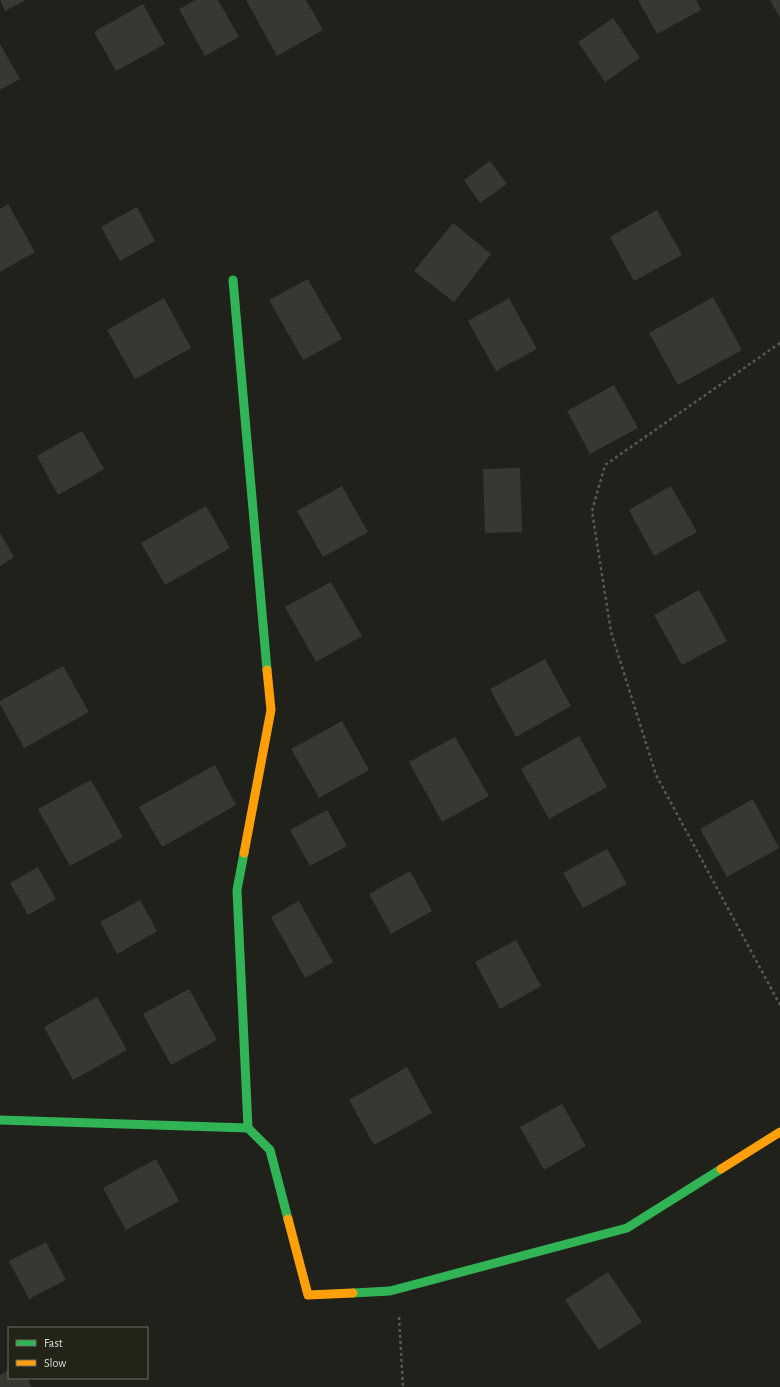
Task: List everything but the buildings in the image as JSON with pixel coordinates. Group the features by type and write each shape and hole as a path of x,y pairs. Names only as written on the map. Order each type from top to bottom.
{"street":[{"path":"233,280 271,710 237,890 248,1128 270,1150 308,1295 390,1291 627,1228 780,1132"},
{"path":"0,1120 248,1128"}],"path":[{"path":"780,343 605,465 592,511 611,632 656,775 780,1005"},
{"path":"398,1289 403,1387"}],"traffic: fast":[{"path":"233,280 267,670"},
{"path":"244,853 237,890 248,1128"},
{"path":"0,1120 248,1128 270,1150 288,1219"},
{"path":"353,1293 390,1291 627,1228 721,1169"}],"traffic: slow":[{"path":"244,853 271,710 267,670"},
{"path":"721,1169 780,1132"},
{"path":"288,1219 308,1295 353,1293"}]}
